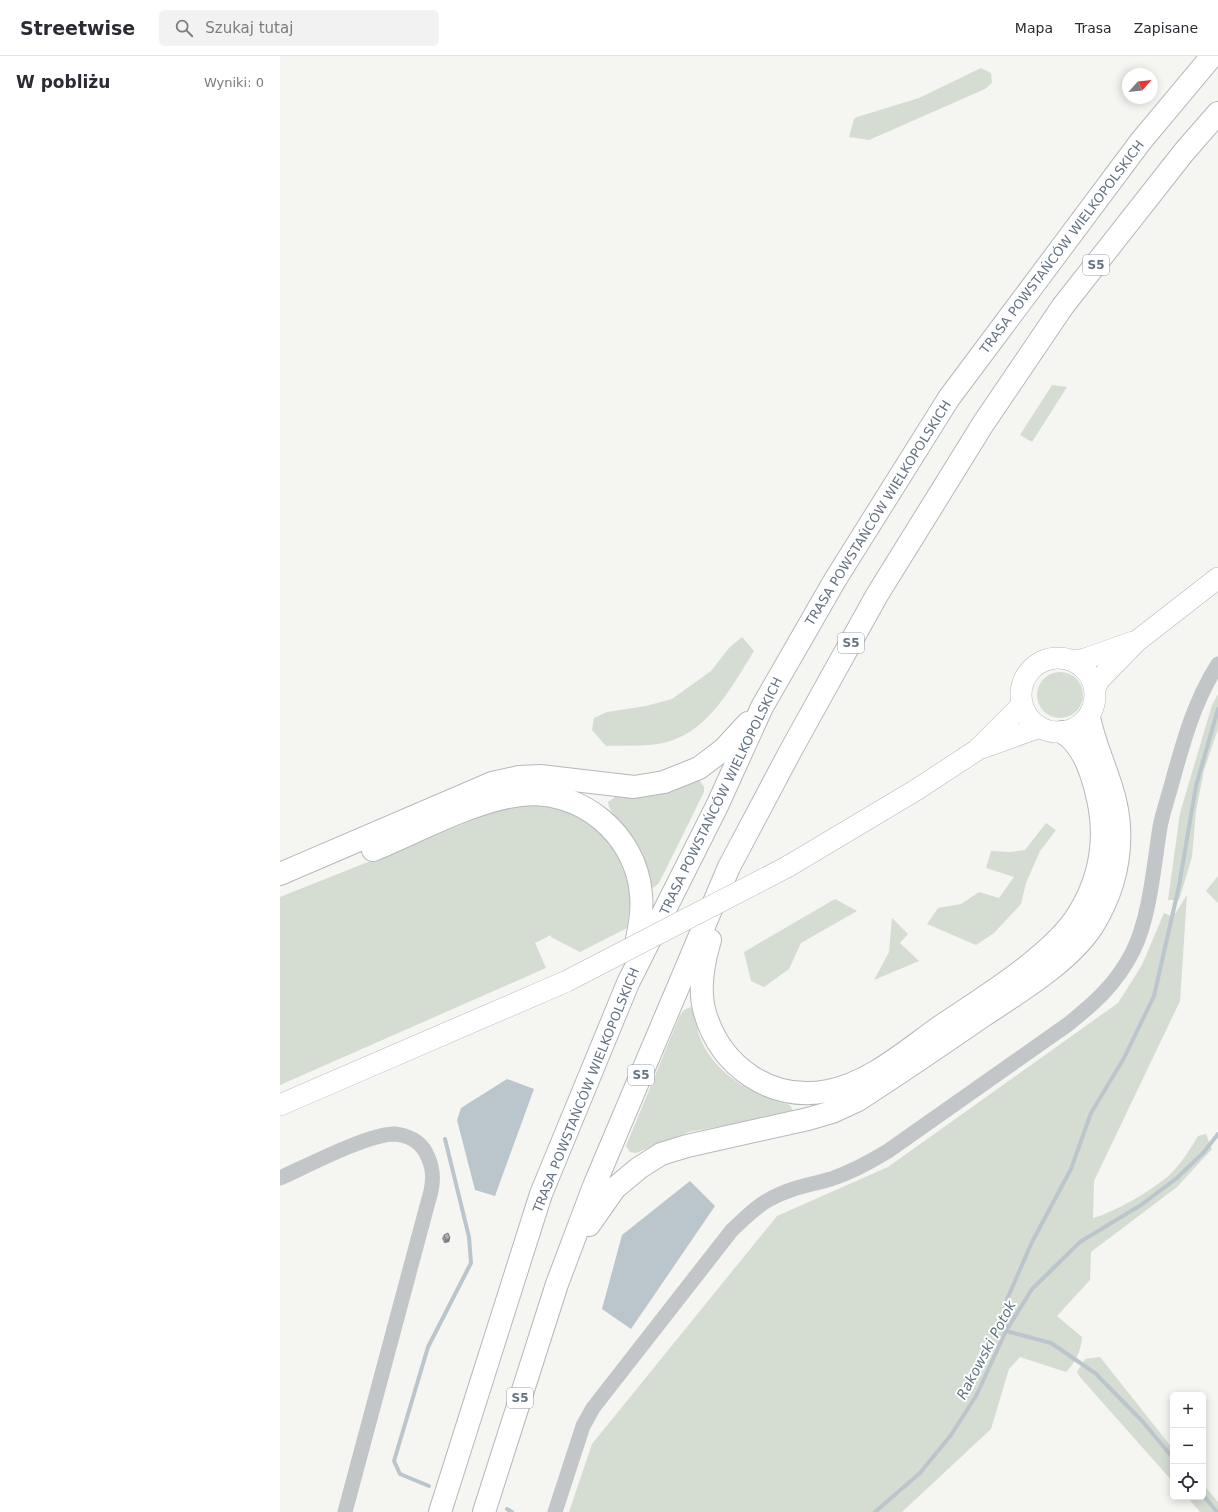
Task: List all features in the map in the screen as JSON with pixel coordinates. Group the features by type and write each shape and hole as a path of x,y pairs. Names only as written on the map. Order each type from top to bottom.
{"highway":[{"name":"TRASA POWSTAŃCÓW WIELKOPOLSKICH","path":"440,1512 541,1194 628,983 717,806 762,707 835,580 949,398 1141,141 1212,56"},
{"name":"S5","path":"484,1512 557,1284 594,1186 729,868 791,750 877,595 983,424 1063,306 1184,152 1218,113"},
{"path":"280,874 492,783 519,777 540,776 634,787 664,782 706,764 724,749 762,707"},
{"path":"557,1284 597,1211 615,1188 639,1168 661,1154 687,1146 808,1119 832,1112 858,1100 1018,992 1076,946 1091,927 1104,905 1114,878 1119,851 1119,826 1116,802 1096,744 1089,716"},
{"path":"729,868 705,957 701,984 705,1012 714,1036 727,1056 748,1076 775,1088 802,1093 828,1091 855,1082 880,1068 1037,958 1078,916 1090,893 1098,871 1102,843 1101,814 1096,788 1082,753 1072,738 1062,732"},
{"path":"280,890 478,805 521,795 550,796 579,805 600,817 627,848 636,871 641,892 642,918 628,983"}],"main road":[{"path":"1095,688 1099,680 1137,641 1218,578"},
{"path":"1074,661 1137,641"},
{"path":"1051,658 1063,658 1074,661 1084,668 1091,677 1095,688 1096,698 1089,716 1082,724 1072,730 1062,732 1051,731 1040,727 1026,714 1022,705 1021,693 1024,681 1030,670 1039,663 1051,658"},
{"path":"280,1106 566,981 787,867 916,790 977,750 1022,705"},
{"path":"977,750 1040,727"}],"street":[{"path":"555,1512 584,1426 593,1408 732,1230 754,1210 770,1199 790,1190 831,1179 862,1167 888,1151 1067,1025 1095,1003 1116,980 1134,950 1144,921 1161,824 1190,719 1203,689 1218,664"},
{"path":"280,1178 365,1141 392,1134 410,1138 418,1142 424,1149 432,1167 431,1191 345,1512"}],"shaded area":[{"path":"981,68 991,73 992,83 985,89 869,140 849,137 854,119 857,117 919,98"},
{"path":"1052,385 1067,387 1032,442 1020,435"},
{"path":"742,637 754,651 718,706 695,728 682,736 667,742 637,746 606,746 592,730 594,718 607,712 646,706 672,699 711,671 729,648"},
{"path":"1056,672 1064,672 1073,676 1079,682 1083,695 1079,708 1073,714 1064,718 1056,718 1047,714 1041,708 1037,699 1037,691 1041,682 1047,676"},
{"path":"1218,694 1218,729 1204,770 1196,811 1192,857 1179,900 1168,900 1180,813 1212,705"},
{"path":"698,778 704,787 704,792 659,883 653,888 650,884 647,871 634,841 628,831 611,811 608,802 615,797 668,792"},
{"path":"532,804 553,806 573,813 598,830 609,842 618,854 625,868 629,882 631,897 627,928 580,952 551,937 551,935 535,943 546,968 280,1085 280,897 496,811"},
{"path":"1046,823 1056,830 1040,851 1026,883 1021,904 994,933 976,945 927,924 938,908 961,904 979,892 999,898 1014,877 986,868 991,851 1010,852 1025,850"},
{"path":"1218,876 1218,903 1206,891"},
{"path":"1187,895 1180,1001 1094,1181 1093,1218 1131,1201 1150,1190 1166,1178 1184,1158 1198,1136 1206,1134 1212,1149 1177,1187 1091,1252 1090,1280 1057,1316 1082,1337 1077,1356 1073,1364 1066,1372 1020,1357 1009,1369 991,1429 902,1512 569,1512 592,1444 777,1216 888,1167 1118,1003 1142,965 1164,913 1173,917"},
{"path":"835,899 857,911 801,943 789,969 764,987 751,981 744,952"},
{"path":"892,918 908,934 900,943 919,961 874,980 889,952"},
{"path":"691,1007 701,1040 716,1064 726,1074 750,1090 790,1105 794,1113 689,1132 636,1153 630,1152 626,1146 680,1015 684,1010"},
{"path":"507,1079 534,1089 495,1196 475,1190 457,1120 461,1108"},
{"path":"690,1181 715,1206 631,1329 602,1309 622,1235"},
{"path":"1100,1357 1170,1445 1170,1479 1080,1377 1077,1372 1085,1359"},
{"path":"1206,1488 1218,1502 1218,1512 1200,1512 1190,1500 1206,1500"}],"building":[{"path":"448,1233 450,1238 446,1240 444,1235"}],"waterway":[{"path":"1170,1454 1143,1422 1095,1373 1051,1343 1006,1331 1005,1304 1032,1242 1071,1169 1091,1113 1124,1058 1154,996 1179,886 1196,786 1218,709"},
{"name":"Rakowski Potok","path":"875,1512 920,1473 951,1435 976,1396 1006,1331 1032,1289 1080,1242 1141,1205 1177,1178 1204,1152 1218,1134"},
{"path":"429,1486 400,1474 394,1461 428,1347 471,1263 469,1237 445,1139"},
{"path":"1206,1499 1217,1512"},
{"path":"507,1509 512,1512"}]}
